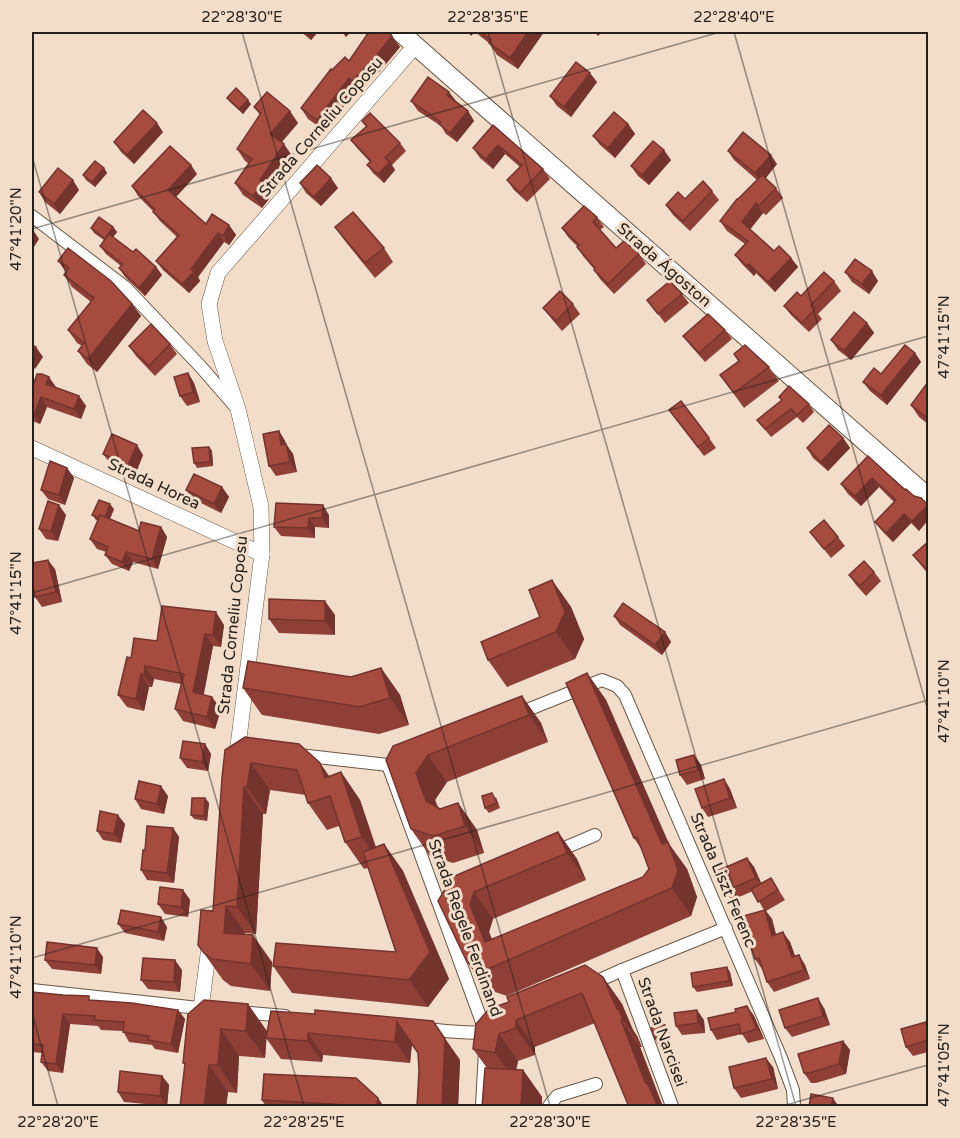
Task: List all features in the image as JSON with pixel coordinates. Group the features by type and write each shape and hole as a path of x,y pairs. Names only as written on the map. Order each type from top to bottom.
{"main road":[{"name":"Strada Ágoston","path":"400,32 928,497"}],"street":[{"name":"Strada Corneliu Coposu","path":"234,772 244,749 262,554 261,507 238,409 215,341 209,304 218,273 415,46"},
{"path":"32,216 125,287 238,409"},
{"name":"Strada Horea","path":"32,448 262,554"},
{"name":"Strada Liszt Ferenc","path":"506,718 602,680 617,686 625,695 782,1058 793,1090 794,1107"},
{"path":"284,753 388,765 409,756"},
{"name":"Strada Regele Ferdinand","path":"388,765 444,900 486,1032 482,1107"},
{"path":"543,857 595,835"},
{"path":"197,1041 212,926"},
{"path":"580,989 726,928"},
{"name":"Strada Narcisei","path":"622,970 672,1107"},
{"path":"32,990 295,1017"},
{"path":"414,1028 486,1032 507,1023"},
{"path":"549,1107 557,1096 596,1084"}],"building":[{"path":"369,32 388,32 392,36 352,81 349,78 317,120 301,108 331,69 345,57 349,61"},
{"path":"480,32 528,32 510,58 489,43 491,40"},
{"path":"576,62 590,73 564,107 550,96"},
{"path":"428,77 449,92 447,95 468,111 450,133 439,124 441,122 411,101"},
{"path":"236,88 248,100 239,109 227,98"},
{"path":"267,92 290,111 270,134 284,144 260,180 263,183 253,196 235,183 252,159 237,149 261,113 254,107"},
{"path":"143,110 157,123 127,155 114,142"},
{"path":"614,112 628,124 608,148 593,136"},
{"path":"370,113 400,143 385,158 390,162 378,174 367,165 371,161 351,140 367,126 362,121"},
{"path":"493,125 543,169 520,193 507,180 522,165 498,145 486,159 473,148"},
{"path":"743,132 771,155 755,173 728,151"},
{"path":"653,141 664,150 642,175 631,166"},
{"path":"170,146 191,165 168,190 206,224 212,214 229,225 223,236 218,233 191,269 194,272 182,284 156,261 179,235 153,212 155,210 132,186"},
{"path":"95,161 104,168 92,182 83,175"},
{"path":"317,165 331,178 314,197 300,183"},
{"path":"58,168 73,180 54,204 39,192"},
{"path":"762,175 776,188 759,206 756,203 742,222 774,251 779,246 791,258 768,282 749,264 747,266 735,255 748,241 720,221 737,199"},
{"path":"703,181 712,191 683,221 666,205 678,192 685,199"},
{"path":"584,206 597,217 593,222 616,248 624,241 639,254 608,284 594,270 595,268 577,247 579,245 562,228"},
{"path":"353,212 384,248 365,263 335,227"},
{"path":"99,217 113,227 105,239 91,228"},
{"path":"109,234 133,252 136,249 156,267 139,288 119,268 123,264 100,246"},
{"path":"68,248 111,281 132,304 88,359 78,351 84,343 68,330 94,298 64,275 69,268 58,261"},
{"path":"855,259 872,271 862,284 845,272"},
{"path":"824,272 834,281 811,305 815,309 802,323 784,306 797,292 801,296"},
{"path":"670,281 682,294 658,314 647,300"},
{"path":"560,291 573,304 556,321 543,308"},
{"path":"854,312 867,323 844,351 831,340"},
{"path":"708,314 725,330 699,353 683,336"},
{"path":"151,324 170,344 149,366 129,346"},
{"path":"745,345 769,367 734,393 720,375 739,361 734,354"},
{"path":"905,345 915,353 881,395 863,382 874,368 881,374"},
{"path":"188,373 193,392 180,396 174,377"},
{"path":"37,374 49,377 46,384 79,396 74,409 41,397 34,415 32,414 32,389"},
{"path":"928,382 928,419 911,405"},
{"path":"789,386 809,404 797,415 791,409 765,429 757,420 782,400 779,397"},
{"path":"681,401 709,438 698,447 669,410"},
{"path":"829,425 843,438 821,462 807,448"},
{"path":"279,431 281,445 286,444 290,462 269,466 263,434"},
{"path":"112,434 137,445 128,465 103,454"},
{"path":"209,447 210,462 194,463 192,448"},
{"path":"868,456 905,490 921,498 928,505 912,521 904,514 886,533 875,522 896,500 872,478 855,496 841,484"},
{"path":"50,461 67,468 59,495 41,490"},
{"path":"194,474 222,487 214,504 186,490"},
{"path":"99,500 110,504 105,517 100,515 99,518 92,515"},
{"path":"48,501 59,505 51,531 39,529"},
{"path":"276,503 323,505 322,518 309,518 308,528 274,527"},
{"path":"100,515 139,531 141,522 161,527 152,559 126,552 122,562 105,555 108,547 90,539"},
{"path":"824,520 838,537 824,549 810,532"},
{"path":"928,542 928,566 926,569 913,555"},
{"path":"48,560 56,592 35,597 32,563"},
{"path":"864,561 874,572 860,586 849,575"},
{"path":"552,580 565,612 556,632 488,660 481,642 540,617 529,590"},
{"path":"269,599 325,601 325,621 269,619"},
{"path":"623,603 665,632 655,645 614,616"},
{"path":"162,606 216,612 213,635 205,634 193,692 212,697 207,717 175,709 184,674 145,666 136,699 118,695 127,657 131,658 134,638 157,641"},
{"path":"248,661 351,677 381,668 390,698 360,707 243,688"},
{"path":"587,673 662,844 668,842 678,870 672,888 488,969 467,962 438,901 452,877 558,832 567,853 474,892 470,905 485,942 643,877 649,869 637,837 634,838 566,683"},
{"path":"522,696 529,715 428,755 416,773 426,801 440,809 458,803 465,826 434,836 411,829 386,760 393,746"},
{"path":"245,737 299,744 320,763 325,778 341,772 362,837 345,842 330,796 308,803 297,770 251,763 247,787 244,787 237,907 226,906 224,933 253,935 251,964 212,959 198,945 201,910 213,911 225,750"},
{"path":"183,741 205,744 202,762 180,758"},
{"path":"694,755 698,770 680,775 676,760"},
{"path":"724,779 730,798 702,808 695,789"},
{"path":"139,781 161,786 157,804 135,799"},
{"path":"492,793 497,803 485,808 482,796"},
{"path":"192,798 205,798 204,816 191,815"},
{"path":"100,811 118,815 114,834 97,831"},
{"path":"147,826 173,828 167,873 141,870"},
{"path":"384,844 430,952 409,980 273,966 276,943 396,952 363,852"},
{"path":"747,858 756,878 725,891 717,871"},
{"path":"771,878 778,890 758,902 751,889"},
{"path":"160,887 183,890 181,907 158,904"},
{"path":"121,910 161,917 158,932 118,924"},
{"path":"765,910 772,936 783,932 792,957 799,955 804,970 767,982 759,958 755,959 748,937 746,938 740,917"},
{"path":"47,942 97,948 95,965 45,960"},
{"path":"143,958 175,960 174,982 141,980"},
{"path":"585,965 603,977 619,1009 623,1020 621,1020 645,1082 658,1107 629,1107 582,993 516,1020 516,1028 499,1034 495,1053 473,1049 476,1024 489,1009 509,1002 507,997"},
{"path":"727,967 729,981 693,987 691,973"},
{"path":"32,992 89,996 89,1000 132,1003 178,1010 171,1044 148,1040 149,1036 123,1032 124,1022 94,1020 95,1016 63,1014 56,1064 41,1062 43,1045 32,1044"},
{"path":"818,998 823,1016 785,1028 779,1010"},
{"path":"204,1000 248,1004 246,1031 221,1029 218,1065 209,1065 204,1107 180,1107 188,1014"},
{"path":"747,1006 757,1029 741,1034 739,1024 711,1030 708,1018 736,1012 735,1009"},
{"path":"315,1010 433,1021 445,1039 442,1107 417,1107 418,1053 397,1022 395,1042 308,1033 308,1041 266,1038 271,1011 315,1014"},
{"path":"697,1010 698,1023 676,1026 674,1013"},
{"path":"926,1022 928,1040 906,1047 901,1029"},
{"path":"665,1025 668,1037 655,1039 651,1028"},
{"path":"843,1041 839,1064 804,1073 798,1054"},
{"path":"766,1058 772,1079 734,1088 729,1067"},
{"path":"485,1068 523,1070 521,1107 482,1107"},
{"path":"120,1071 162,1076 160,1096 118,1092"},
{"path":"264,1074 356,1078 378,1098 377,1107 347,1107 347,1105 262,1100"},
{"path":"811,1094 833,1098 831,1107 809,1107"}]}
